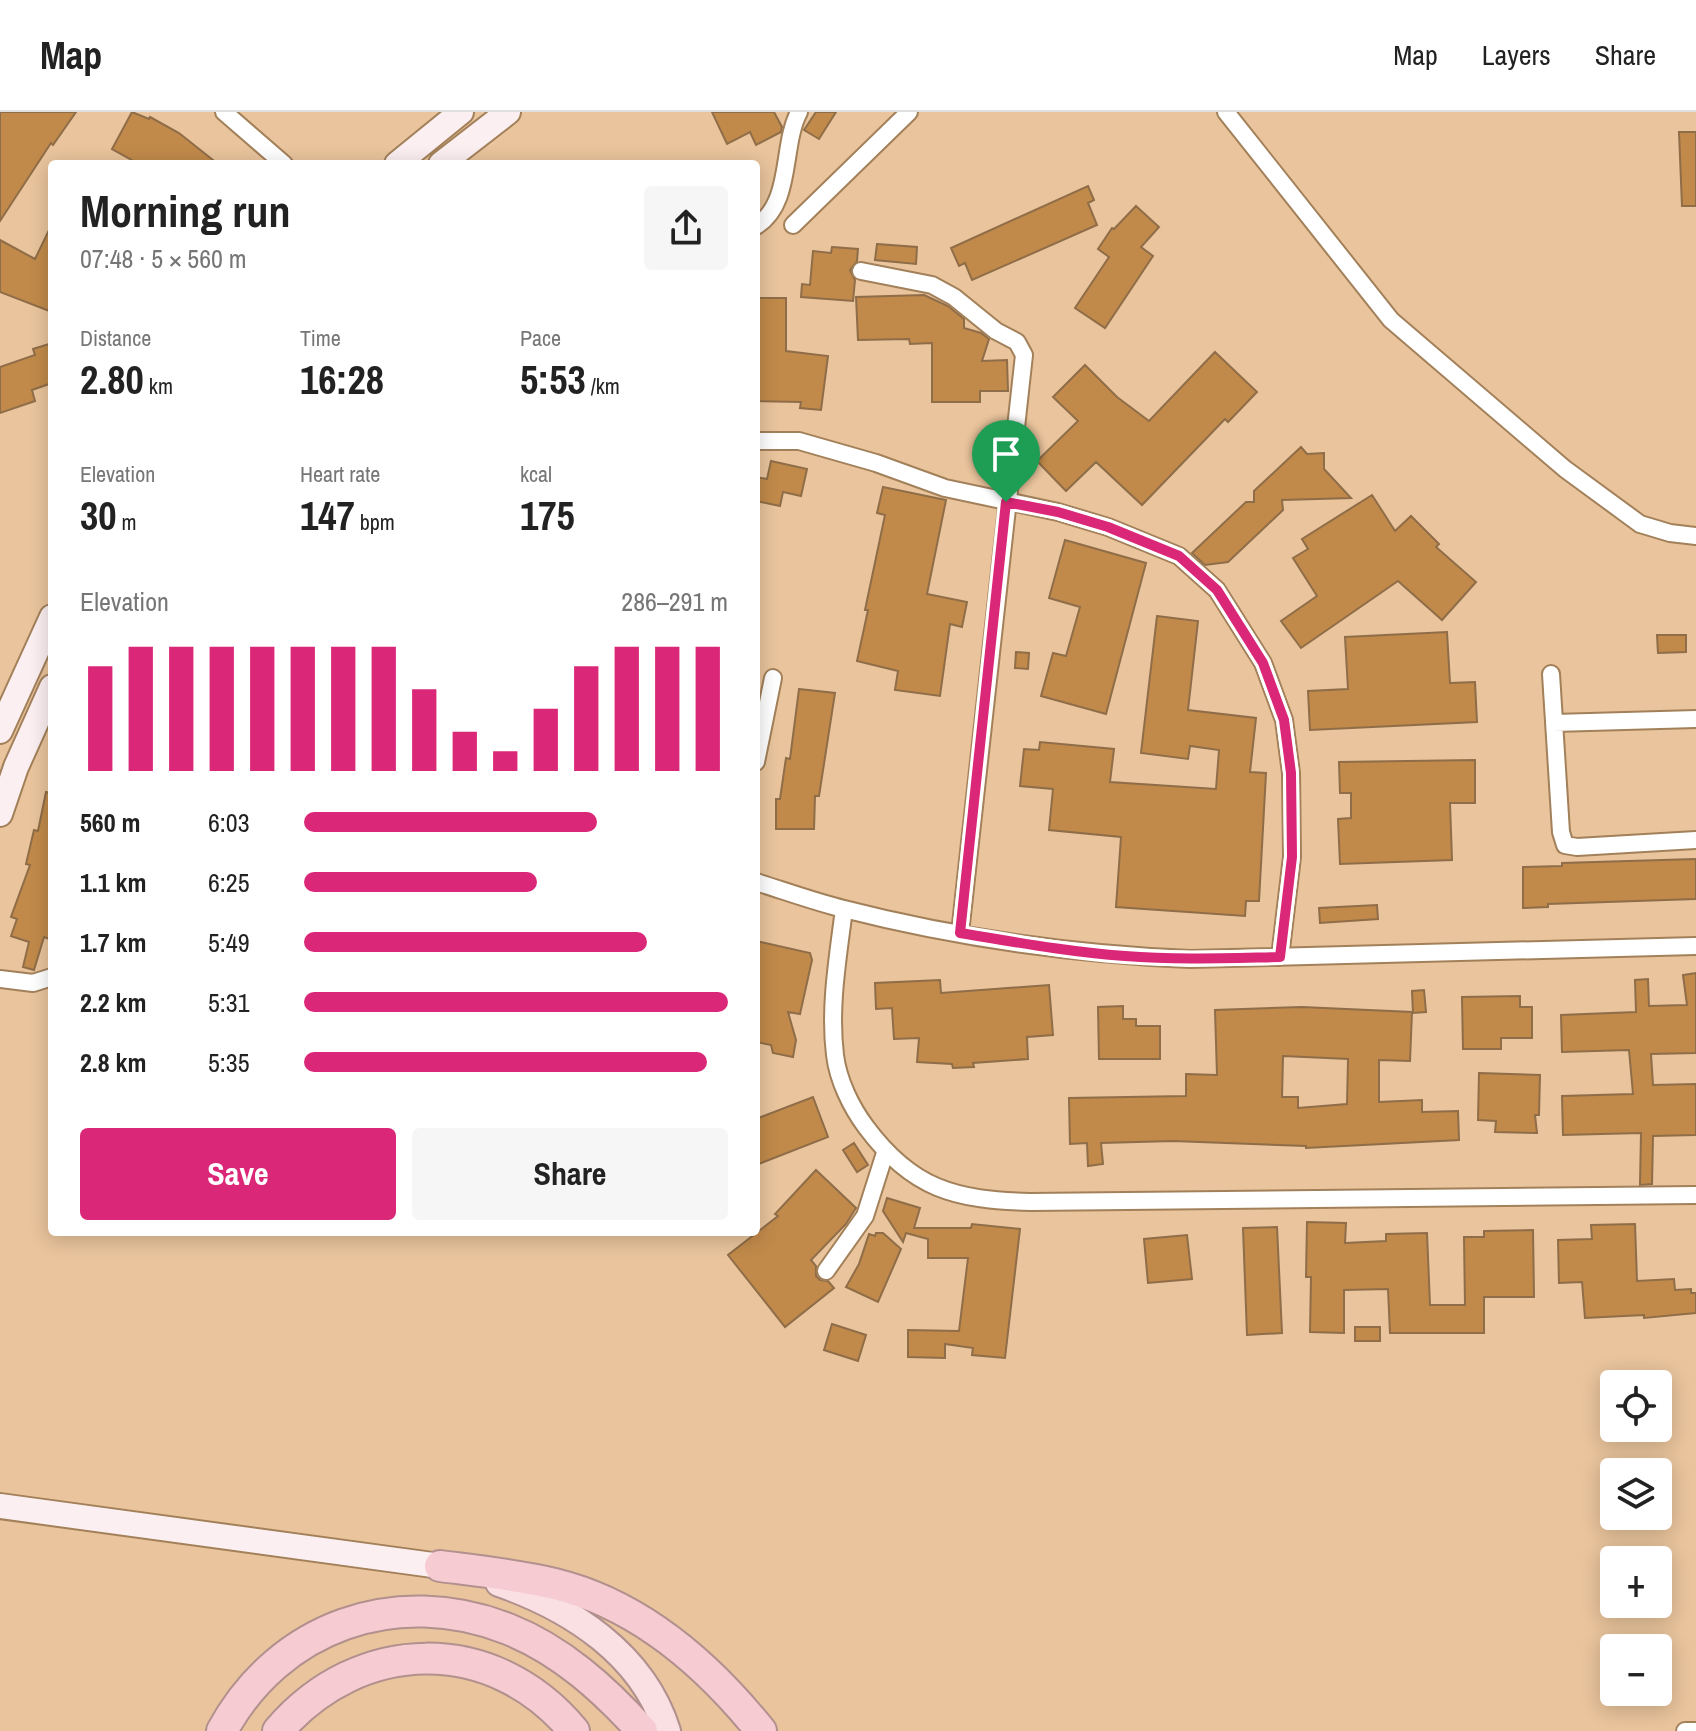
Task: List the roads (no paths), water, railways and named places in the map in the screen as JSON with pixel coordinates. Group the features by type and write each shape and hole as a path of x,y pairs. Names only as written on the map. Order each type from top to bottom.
{"highway":[{"path":"440,1566 512,1575 558,1585 598,1600 639,1621 678,1645 715,1678 761,1731"},
{"path":"222,1731 236,1704 256,1680 281,1657 316,1634 351,1621 387,1613 427,1611 508,1629 546,1649 580,1671 618,1704 642,1731"},
{"path":"278,1731 296,1710 327,1688 363,1670 402,1659 447,1659 489,1670 530,1690 574,1731"}],"main road":[{"path":"440,1566 536,1596 571,1615 608,1642 637,1674 661,1713 667,1731"}],"street":[{"path":"224,112 279,160"},
{"path":"402,160 461,112"},
{"path":"446,160 508,112"},
{"path":"793,225 909,112"},
{"path":"1226,112 1391,320 1565,469 1640,524 1670,533 1696,536"},
{"path":"760,224 776,203 788,157 794,115"},
{"path":"861,271 932,285 954,297 996,331 1017,342 1024,355 960,933"},
{"path":"760,441 799,441 876,463 945,488 1058,512 1108,527 1179,556 1217,590 1263,663 1284,720 1291,773 1292,857 1280,957"},
{"path":"0,731 48,626"},
{"path":"1551,674 1561,832 1565,845 1577,847 1696,840"},
{"path":"760,742 773,678"},
{"path":"0,814 16,767 48,696"},
{"path":"1554,723 1696,719"},
{"path":"760,883 844,909 960,933 1061,950 1126,956 1190,959 1696,946"},
{"path":"844,909 833,1003 835,1059 843,1085 858,1117 885,1153 929,1184 959,1195 989,1201 1696,1195"},
{"path":"0,979 33,983 48,978"},
{"path":"826,1271 865,1216 885,1153"},
{"path":"0,1506 440,1566"},
{"path":"1685,1731 1696,1731"}]}
